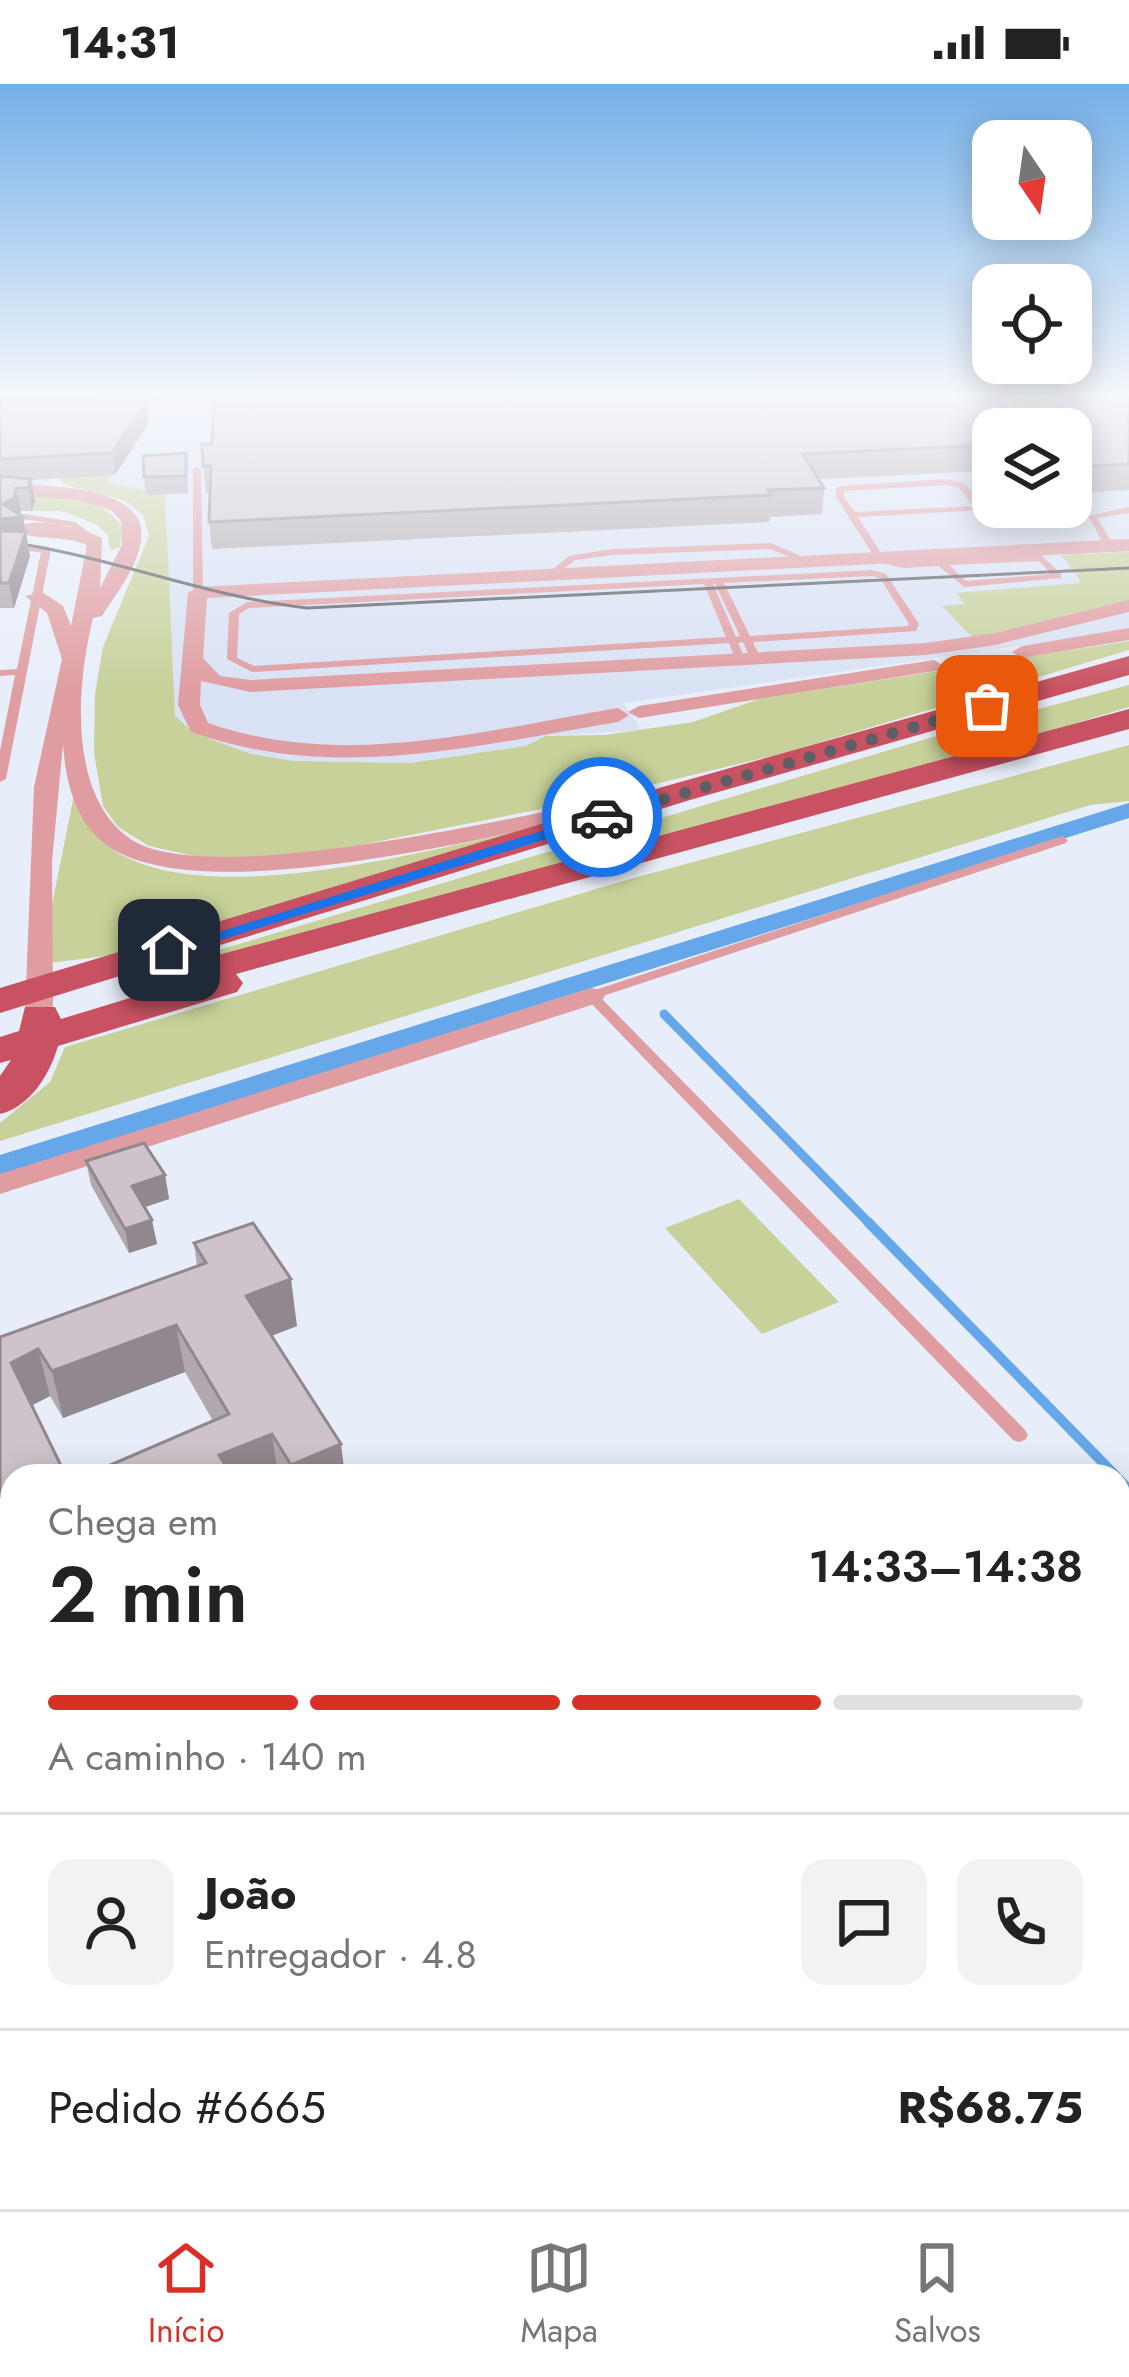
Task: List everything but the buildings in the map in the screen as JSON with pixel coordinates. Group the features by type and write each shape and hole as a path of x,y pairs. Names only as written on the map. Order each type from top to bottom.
{"main road":[{"path":"0,1050 141,985 678,794 1122,669"},
{"path":"13,1013 475,906 551,876 1129,719"},
{"path":"0,1102 26,1077 37,1053 0,980 141,985"}],"street":[{"path":"72,493 100,500 132,525 120,568 72,658"},
{"path":"13,1013 38,925 48,778 95,569 96,542 74,532 22,523"},
{"path":"1119,545 1032,554 198,593 189,705 199,727 237,743 330,753 629,713 1129,634"},
{"path":"35,596 56,610 72,658 82,797 96,823 116,842 197,866 300,862 678,794"},
{"path":"189,705 227,685 743,649 959,646 1129,606"},
{"path":"193,659 205,677 227,685"},
{"path":"0,1184 591,996"}],"lane":[{"path":"197,493 198,593"},
{"path":"842,493 877,558 895,564 942,564 1032,554 1045,560 1058,578 964,584 942,564"},
{"path":"850,515 980,508 967,493"},
{"path":"1119,545 1092,516 1129,510"},
{"path":"0,547 46,549 0,778"},
{"path":"880,574 914,624 901,632 743,649 252,669 232,659 234,614 247,605 712,581 880,574"},
{"path":"712,581 743,649"},
{"path":"0,673 21,672"},
{"path":"1018,1435 591,996 1062,840"}],"shaded area":[{"path":"140,493 972,493 972,528 1092,528 1092,493 1129,493 1129,630 623,703 642,730 545,736 526,746 410,763 293,761 251,754 194,733 175,716 165,571 146,495"}],"green space":[{"path":"97,493 165,494 175,716 194,733 251,754 293,761 410,763 526,746 545,736 605,735 693,722 759,699 1129,641 1129,650 784,753 601,797 320,853 216,861 149,846 118,827 103,806 94,753 95,694 103,647 149,536 143,515 126,501"},
{"path":"30,495 68,497 104,509 122,527 120,547 110,550 108,535 96,524 61,511 32,511"},
{"path":"1129,552 1129,600 973,638 942,606 965,604 956,593 1082,583 1061,555"},
{"path":"1129,685 1129,707 919,770 138,982 135,975 926,739"},
{"path":"1129,745 1129,801 1090,805 0,1141 0,1123 50,1082 65,1047 630,879"},
{"path":"74,795 100,839 146,865 205,876 344,867 520,831 120,954 50,963 47,930"},
{"path":"739,1199 839,1302 762,1334 665,1228"}],"waterway":[{"path":"0,1165 1129,810"},
{"path":"664,1014 871,1225"},
{"path":"868,1222 1104,1464"}],"tram line":[{"path":"0,541 307,608 1129,568"}],"way so far":[{"path":"602,817 987,706"}],"route":[{"path":"169,950 602,817"}]}
